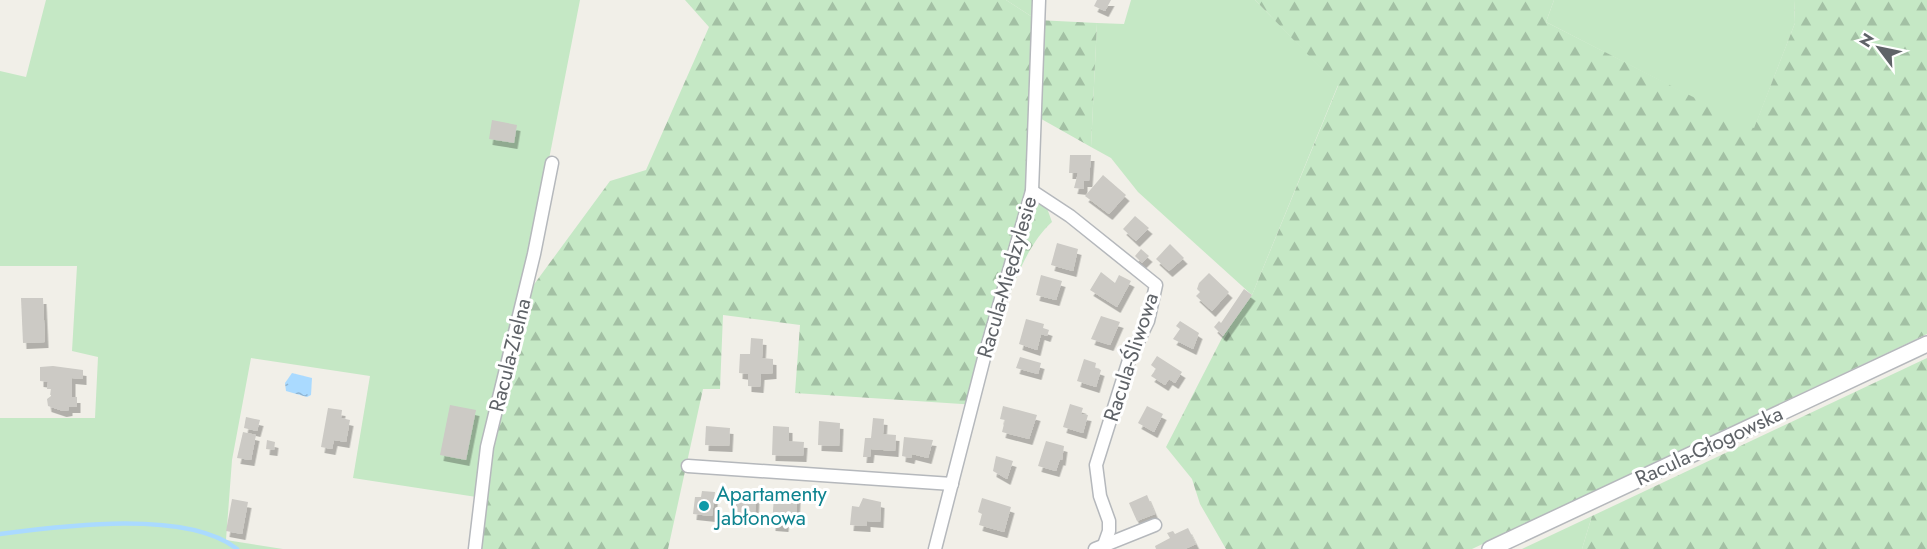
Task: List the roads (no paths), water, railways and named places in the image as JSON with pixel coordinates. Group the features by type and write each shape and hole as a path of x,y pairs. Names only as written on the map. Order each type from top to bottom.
{"street":[{"name":"Racula-Międzylesie","path":"935,549 1032,190 1039,0"},
{"name":"Racula-Zielna","path":"475,549 487,447 534,254 552,162"},
{"name":"Racula-Śliwowa","path":"1032,190 1070,216 1156,285 1148,321 1129,360 1096,465 1101,496 1109,521 1100,547"},
{"name":"Racula-Głogowska","path":"1490,549 1927,344"},
{"path":"688,466 952,484"},
{"name":"Racula-Śliwowa","path":"1100,547 1155,525"}],"water":[{"path":"292,373 312,378 311,395 307,397 286,391 285,383"}],"waterway":[{"path":"0,534 89,525 156,525 187,529 215,537 237,549"}],"place":[{"name":"Apartamenty Jabłonowa","path":"704,506"}]}
